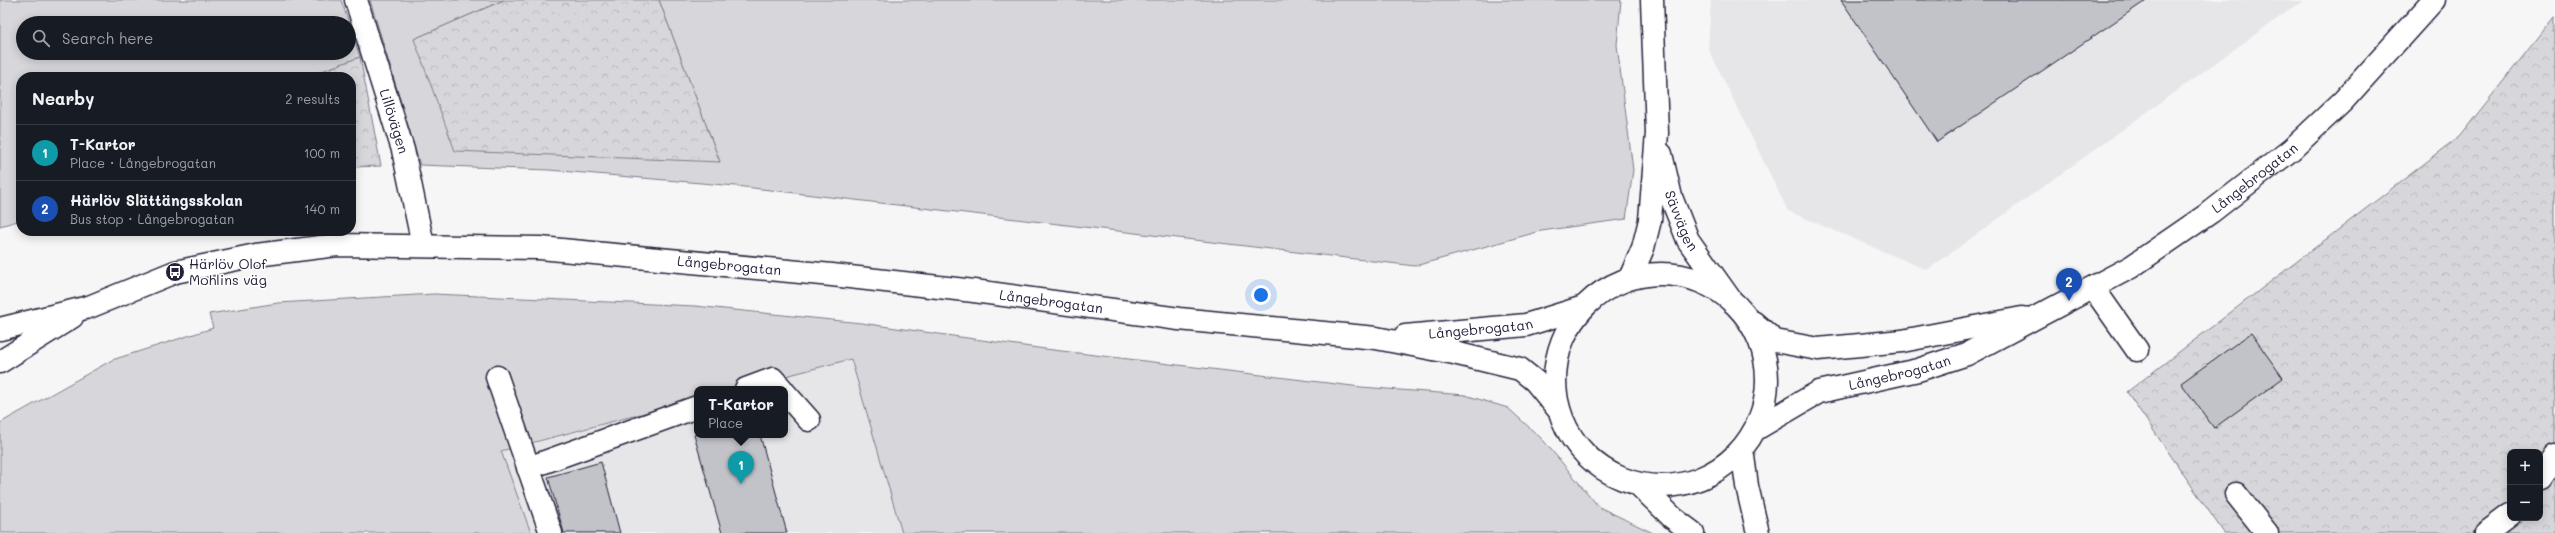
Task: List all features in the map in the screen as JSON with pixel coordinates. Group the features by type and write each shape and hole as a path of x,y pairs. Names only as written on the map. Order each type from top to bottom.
{"main road":[{"name":"Lillövägen","path":"356,0 403,150 423,245"},
{"name":"Sävvägen","path":"1630,278 1643,248 1650,220 1657,133 1652,0"},
{"name":"Långebrogatan","path":"1756,428 1819,392 1918,370 1967,354 2042,314 2094,289 2131,267 2204,216 2292,149 2343,101 2434,0"},
{"name":"Sävvägen","path":"1657,133 1671,197 1688,240 1730,299"},
{"name":"Långebrogatan","path":"0,329 88,306 175,272 256,255 337,245 423,245 540,248 832,275 974,291 1179,319 1376,338 1454,353 1520,370 1535,381 1558,409"},
{"path":"1656,274 1683,276 1708,284 1730,299 1746,316 1758,337 1765,359 1768,383 1764,406 1756,428 1742,448 1713,473 1677,486 1638,484 1611,475 1588,458 1569,435 1558,409 1554,382 1557,354 1568,329 1584,307 1606,289 1630,278 1656,274"},
{"path":"2094,289 2138,350"},
{"name":"Långebrogatan","path":"0,362 88,306"},
{"name":"Långebrogatan","path":"1376,338 1526,325 1584,307"},
{"name":"Långebrogatan","path":"1746,316 1775,341 1818,349 1902,341 2042,314"},
{"path":"497,376 552,533"},
{"path":"754,386 773,379 779,386"},
{"path":"788,396 809,420"},
{"path":"528,468 694,408"},
{"path":"1742,448 1747,486 1758,533"},
{"path":"2543,474 2555,456"},
{"path":"1638,484 1673,518 1693,533"},
{"path":"2236,494 2267,533"},
{"path":"2486,533 2507,517"}],"shaded area":[{"path":"1711,0 2303,0 1927,270 1788,211 1708,48"},
{"path":"851,359 902,533 531,533 501,452 694,400 694,438 788,438 788,386 748,386"}],"green space":[{"path":"0,0 341,0 347,16 16,16 16,60 352,60 320,72 16,72 16,221 0,226"},
{"path":"370,0 504,0 414,39 720,162 659,0 1621,0 1617,45 1633,170 1626,219 1541,231 1415,266 736,186 549,170 420,165"},
{"path":"504,0 659,0 720,162 455,151 414,39"},
{"path":"2555,16 2555,533 2224,533 2127,392 2459,137"},
{"path":"356,45 360,57 356,58"},
{"path":"360,57 381,166 356,167 356,72 320,72 352,60 356,60 356,58"},
{"path":"434,294 695,306 861,323 1045,349 1361,387 1465,395 1508,408 1543,440 1599,507 1653,533 902,533 851,359 748,386 694,386 694,400 501,451 531,533 0,533 0,423 112,360 213,328 209,314 278,303"}],"building":[{"path":"1841,0 2147,0 1937,142"},
{"path":"2251,333 2283,378 2214,428 2181,383"},
{"path":"695,438 761,438 787,533 722,533"},
{"path":"601,462 620,533 564,533 548,477"}],"place":[{"name":"Härlöv Olof Mohlins väg","path":"175,272"},
{"name":"Härlöv Slättängsskolan","path":"2069,301"},
{"name":"T-Kartor","path":"741,484"}]}
